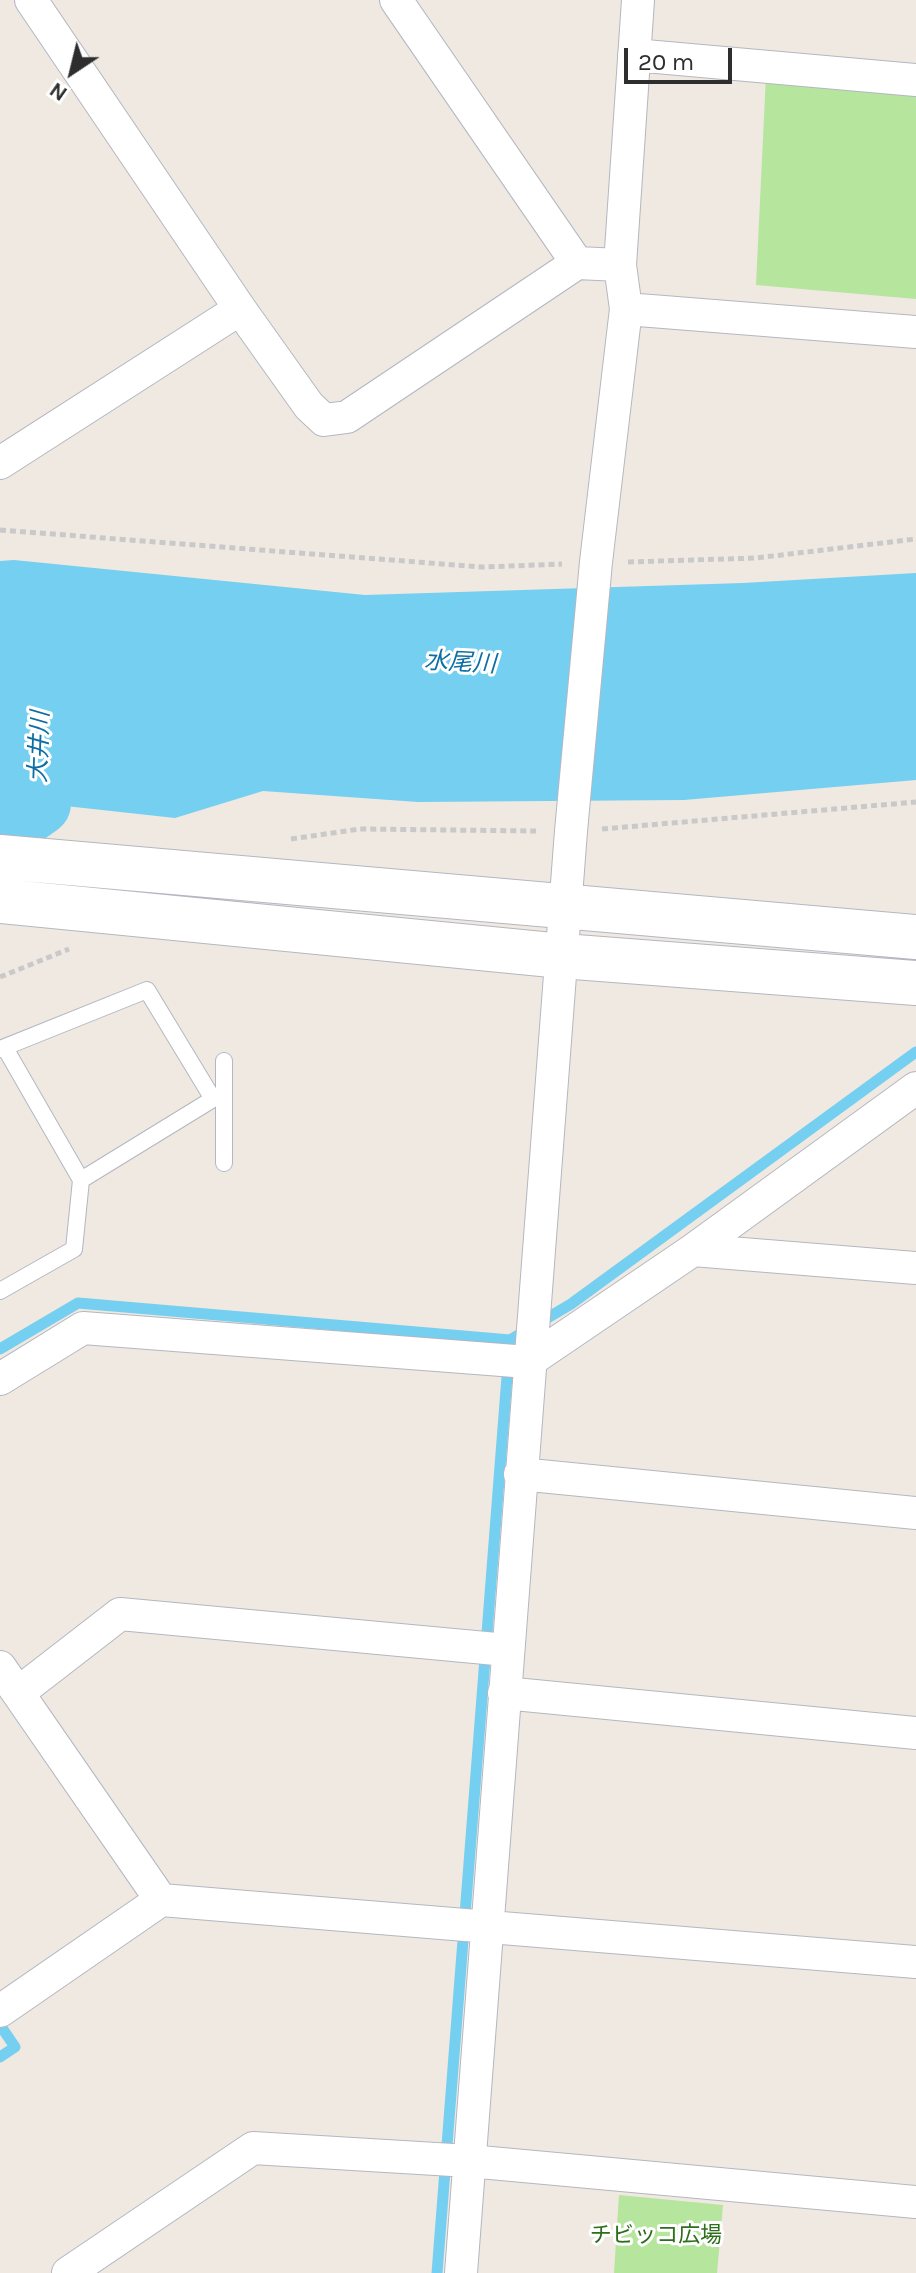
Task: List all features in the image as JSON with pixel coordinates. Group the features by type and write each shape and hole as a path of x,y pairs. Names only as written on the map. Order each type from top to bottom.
{"street":[{"path":"31,0 240,309 309,406 324,420 347,417 577,263 620,265"},
{"path":"396,0 577,263"},
{"path":"461,2273 528,1362 571,831 596,562 626,309 620,265 638,0"},
{"path":"634,55 916,80"},
{"path":"0,463 240,309"},
{"path":"626,309 916,332"},
{"path":"0,857 916,937"},
{"path":"0,901 562,956 916,983"},
{"path":"0,1379 83,1328 528,1362 693,1250 916,1088"},
{"path":"693,1250 916,1268"},
{"path":"520,1474 916,1513"},
{"path":"161,1900 9,1680 120,1614 507,1650"},
{"path":"504,1693 916,1733"},
{"path":"0,2011 161,1900 916,1962"},
{"path":"68,2273 253,2148 469,2161 916,2202"}],"lane":[{"path":"0,1291 74,1249 81,1180 3,1048 147,990 219,1100"},
{"path":"224,1061 219,1100 224,1163"},
{"path":"81,1180 219,1100"}],"path":[{"path":"0,530 482,567 756,558 916,539"}],"green space":[{"path":"766,75 916,86 916,299 756,285"},
{"name":"チビッコ広場","path":"619,2195 723,2205 717,2273 614,2273"}],"water":[{"name":"水尾川","path":"0,561 365,595 743,583 916,573 916,780 684,800 418,802 263,791 175,818 38,803 0,805"}],"waterway":[{"name":"大井川","path":"0,830 38,803 41,713"},
{"path":"0,1349 78,1303 510,1340 571,1304 916,1052"},
{"path":"437,2273 508,1364"},
{"path":"0,2025 15,2047 0,2057"}]}
